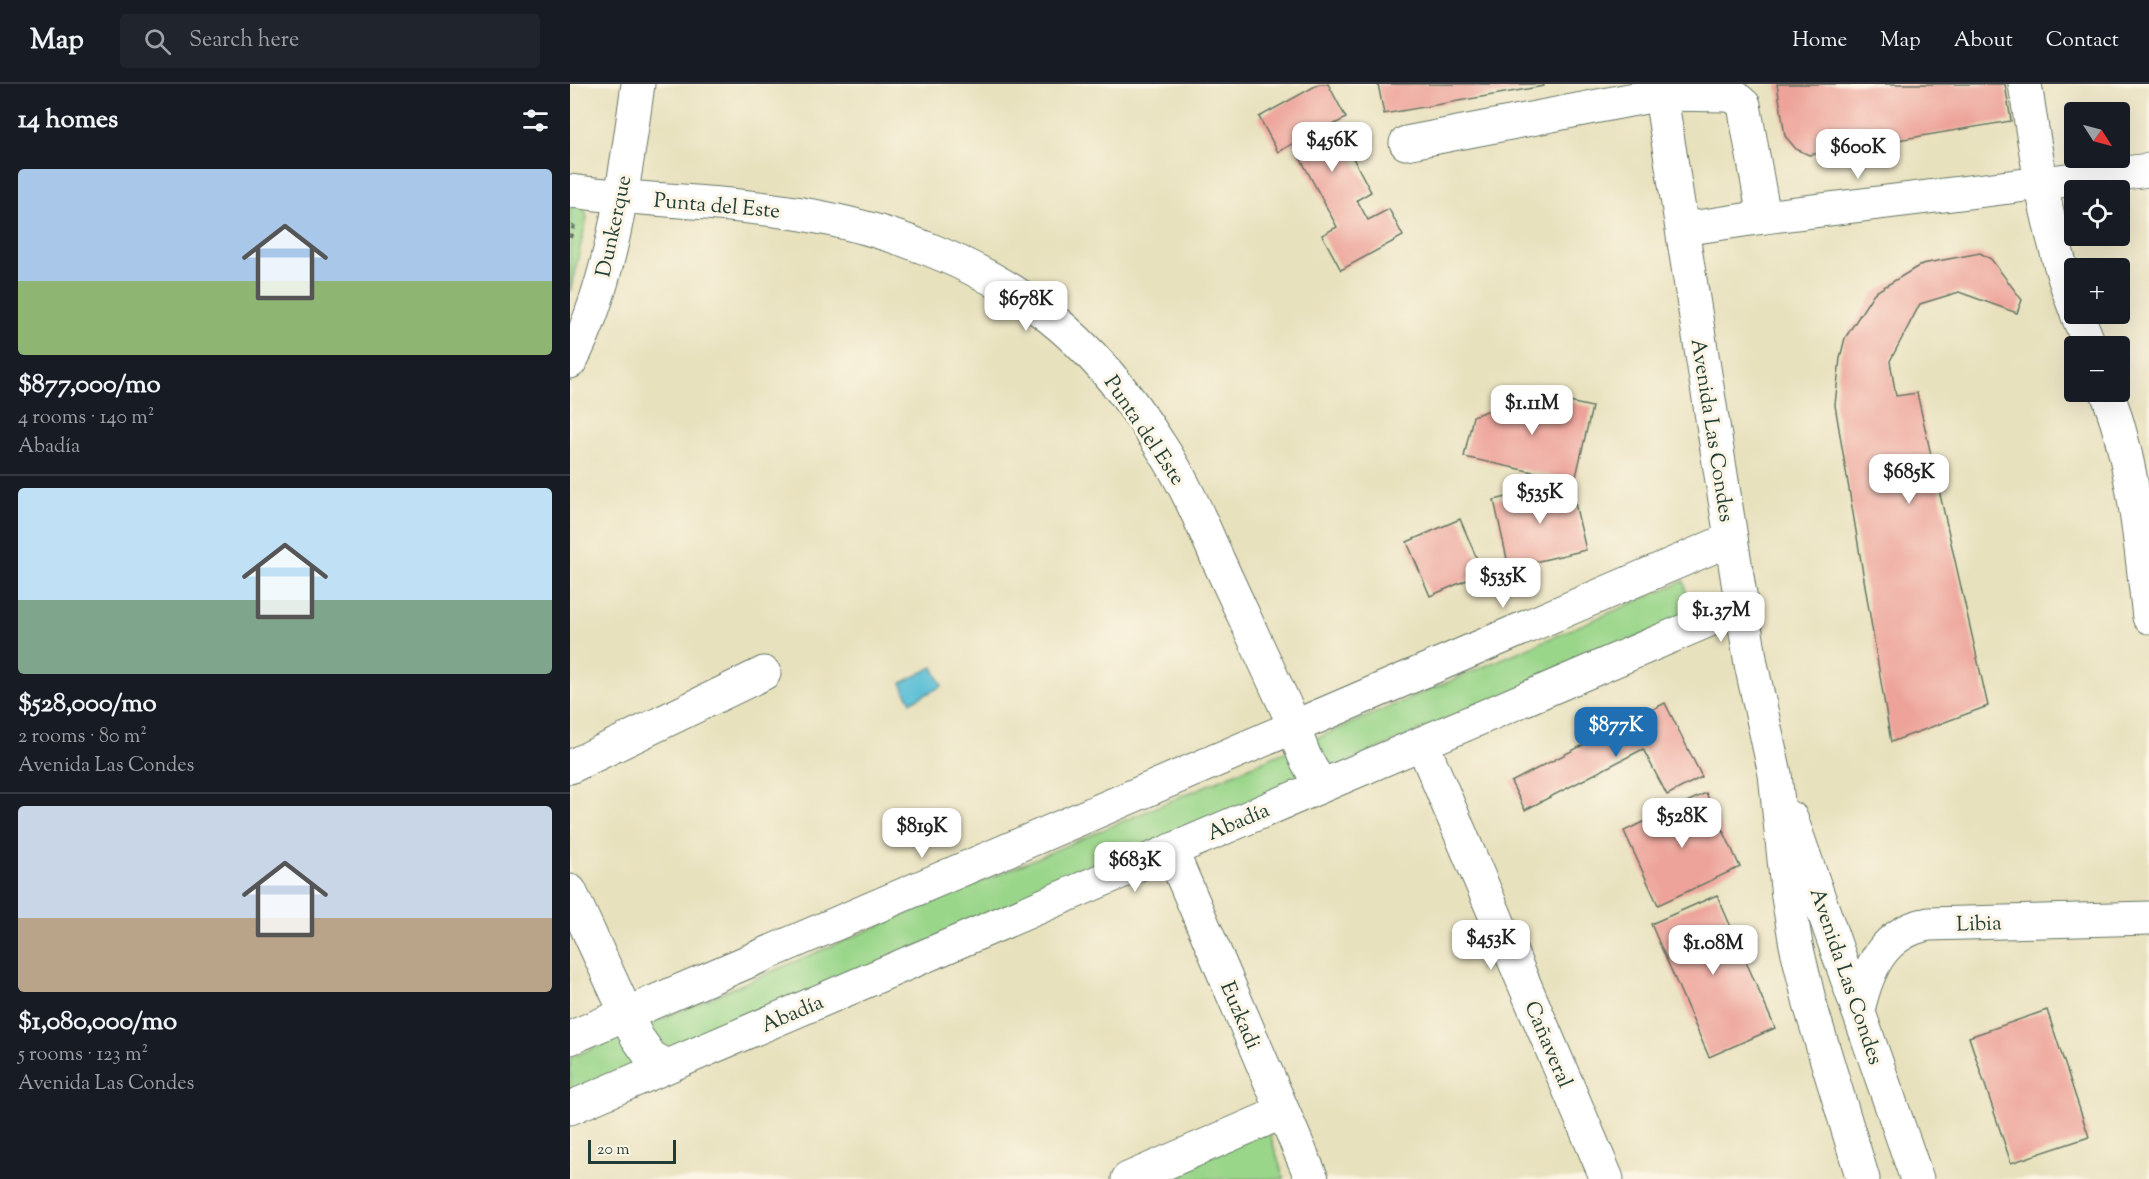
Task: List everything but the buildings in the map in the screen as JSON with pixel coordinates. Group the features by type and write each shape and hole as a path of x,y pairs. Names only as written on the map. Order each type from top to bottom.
{"street":[{"name":"Dunkerque","path":"570,362 588,323 597,294 620,197 638,84"},
{"path":"2025,84 2040,184 2064,275"},
{"path":"1406,143 1660,89 1727,95 1735,97 1744,105 1764,217"},
{"name":"Avenida Las Condes","path":"1660,89 1751,664 1775,774 1788,897 1796,945 1811,1008 1863,1179"},
{"path":"1683,229 2149,170"},
{"name":"Punta del Este","path":"570,191 620,197 749,206 804,214 858,227 944,256 1015,293 1047,315 1103,369 1134,406 1161,446 1190,499 1295,727 1303,757 1312,773 1323,785"},
{"path":"2110,402 2129,469 2149,617"},
{"path":"570,1038 1731,539"},
{"name":"Abadía","path":"570,1108 1742,606"},
{"path":"570,767 764,673"},
{"name":"Cañaveral","path":"1422,743 1607,1179"},
{"name":"Avenida Las Condes","path":"1775,774 1917,1179"},
{"name":"Euzkadi","path":"1171,850 1311,1179"},
{"path":"570,891 644,1048 658,1062 667,1066"},
{"name":"Libia","path":"1858,1010 1871,969 1883,951 1900,933 1914,927 1929,924 2149,918"},
{"path":"1128,1179 1283,1112"}],"green space":[{"path":"570,197 582,205 587,218 570,292"},
{"path":"1684,581 1690,615 570,1095 570,1058"},
{"path":"1268,1128 1284,1179 1149,1179"}],"water":[{"path":"933,667 942,686 911,702 901,683"}]}
